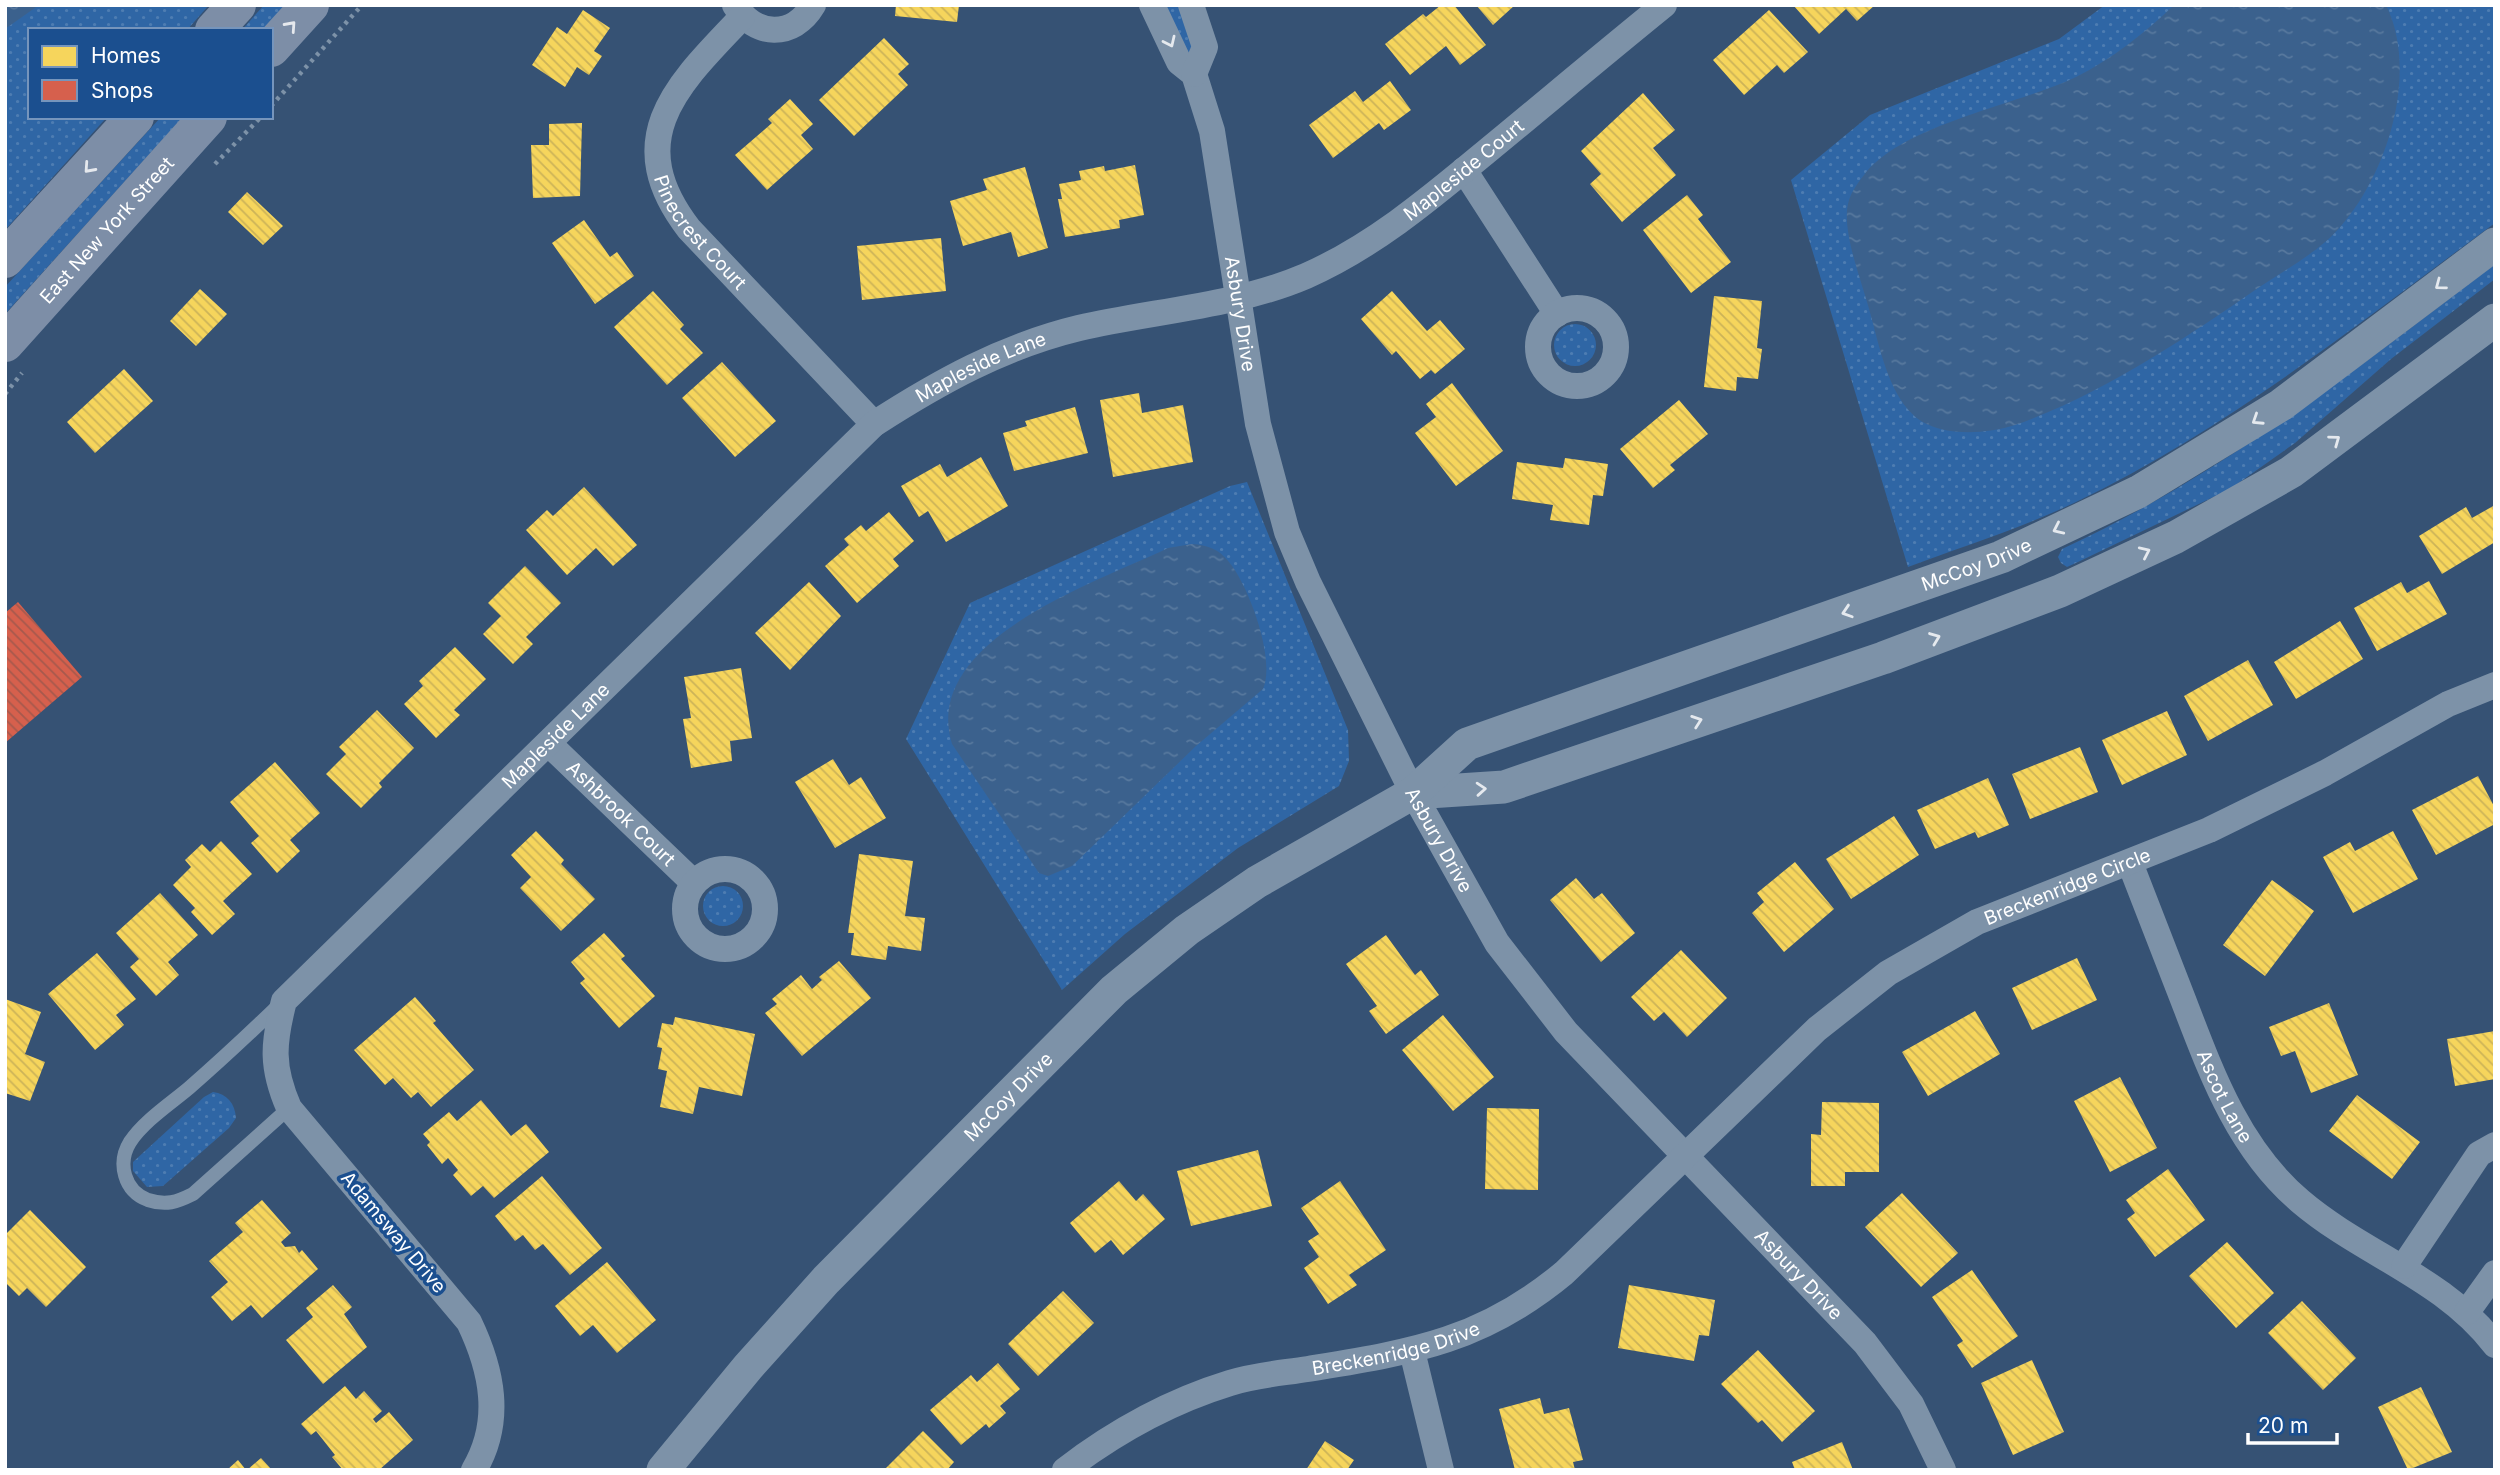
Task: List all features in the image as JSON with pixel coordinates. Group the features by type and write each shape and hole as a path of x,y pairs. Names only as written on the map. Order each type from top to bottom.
{"main road":[{"path":"217,28 237,5"},
{"path":"273,46 310,5"},
{"path":"5,259 133,119"},
{"name":"East New York Street","path":"5,343 206,119"}],"street":[{"name":"Pinecrest Court","path":"813,5 805,18 794,26 780,30 753,26 739,11 686,75 667,107 657,129 659,174 666,193 689,229 874,424"},
{"name":"Asbury Drive","path":"1152,5 1179,62 1194,74 1212,131 1240,295 1258,424 1287,532 1308,582 1413,793 1497,943 1533,993 1566,1032 1872,1352 1911,1404 1943,1470"},
{"path":"1191,5 1205,47 1194,74"},
{"name":"Mapleside Court","path":"1240,295 1303,277 1351,254 1405,218 1664,5"},
{"path":"1464,170 1556,314"},
{"name":"McCoy Drive","path":"663,1470 748,1367 826,1280 1114,990 1186,930 1257,882 1413,793 1467,744 2001,556 2138,492 2281,405 2495,244"},
{"name":"Mapleside Lane","path":"284,1001 874,424 930,388 988,358 1027,344 1077,329 1240,295"},
{"name":"McCoy Drive","path":"1413,793 1504,787 1883,658 2060,591 2176,537 2291,472 2495,320"},
{"name":"Breckenridge Circle","path":"1685,1157 1817,1029 1888,973 1977,922 2209,830 2325,773 2448,704 2495,685"},
{"name":"Ashbrook Court","path":"549,744 694,883"},
{"name":"Ascot Lane","path":"2130,863 2212,1075 2241,1132 2269,1169 2298,1199 2330,1225 2404,1266 2467,1312 2495,1345"},
{"name":"Adamsway Drive","path":"284,1001 274,1060 279,1085 289,1108 469,1322 481,1346 493,1404 490,1432 474,1470"},
{"path":"2404,1266 2479,1154 2495,1145"},
{"name":"Breckenridge Drive","path":"1066,1470 1107,1439 1169,1404 1232,1382 1412,1352 1465,1335 1530,1302 1685,1157"},
{"path":"2467,1312 2495,1273"},
{"path":"1412,1352 1441,1470"}],"lane":[{"name":"Mapleside Lane","path":"284,1001 230,1052 137,1132 123,1158 124,1175 131,1188 142,1198 159,1204 176,1203 193,1194 289,1108"}],"path":[{"path":"273,104 362,5"},
{"path":"206,173 259,119"}],"shaded area":[{"path":"5,5 209,5 189,28 28,28 28,119 105,119 5,230"},
{"path":"264,5 285,5 265,28 244,28"},
{"path":"1161,5 1181,5 1196,52 1191,63"},
{"path":"2105,5 2495,5 2495,223 2343,336 2187,442 2056,511 1908,567 1791,180 1870,115 2059,39"},
{"path":"159,119 181,119 5,314 5,287"},
{"path":"2495,264 2495,279 2391,359 2295,443 2230,489 2067,567 2061,563 2058,557 2062,549 2120,520 2232,454 2339,381"},
{"path":"1575,324 1590,330 1596,345 1590,360 1575,366 1560,360 1554,345 1560,330"},
{"path":"1247,482 1348,730 1349,761 1339,786 1238,848 1125,934 1062,990 906,739 970,603 1230,486"},
{"path":"723,886 731,887 737,892 742,898 742,914 737,920 731,925 723,926 715,925 709,920 704,914 703,906 704,898 709,892 715,887"},
{"path":"213,1092 229,1100 236,1118 229,1128 163,1186 147,1187 133,1171 133,1162 204,1097"}],"water":[{"path":"5,5 39,5 5,29"},
{"path":"2174,5 2386,5 2400,60 2399,90 2385,150 2358,204 2333,235 2303,259 2173,345 2080,398 2015,425 1994,430 1960,432 1929,425 1915,416 1904,404 1881,353 1847,227 1849,200 1854,188 1882,157 1905,142 1963,117 2076,77 2128,45"},
{"path":"1192,544 1208,547 1221,554 1237,573 1245,588 1263,642 1266,676 1263,689 1196,746 1072,866 1048,876 1039,873 952,744 949,707 962,674 988,645 1022,620 1060,598 1168,548"}],"building: Homes":[{"path":"896,5 959,5 957,22 895,16"},
{"path":"1441,5 1454,5 1486,45 1460,65 1446,46 1410,75 1385,44 1423,14 1426,17"},
{"path":"1476,5 1515,5 1493,25"},
{"path":"1793,5 1875,5 1857,21 1846,9 1819,34"},
{"path":"583,10 610,28 594,51 602,56 589,75 577,67 565,87 532,65 557,27 567,34"},
{"path":"1769,10 1808,52 1784,73 1777,65 1744,95 1713,60"},
{"path":"884,38 909,64 898,74 908,85 854,136 819,100"},
{"path":"1390,81 1411,110 1384,130 1379,123 1333,158 1309,125 1355,91 1363,102"},
{"path":"1643,93 1675,130 1653,148 1676,175 1622,222 1590,184 1601,174 1581,151"},
{"path":"790,99 813,124 801,135 813,149 767,190 735,155 772,123 768,119"},
{"path":"582,123 580,196 533,198 531,145 549,145 549,124"},
{"path":"1135,165 1144,215 1119,220 1120,228 1065,237 1058,199 1062,199 1059,184 1081,180 1079,171 1104,166 1105,171"},
{"path":"1025,167 1048,248 1018,257 1011,232 963,246 950,201 987,190 983,179"},
{"path":"247,192 283,226 263,245 228,212"},
{"path":"1687,195 1703,215 1698,219 1731,262 1691,293 1643,230"},
{"path":"584,220 610,257 617,252 634,276 595,304 552,243"},
{"path":"941,238 946,291 862,300 857,246"},
{"path":"200,289 227,314 196,346 170,321"},
{"path":"653,291 684,325 680,329 703,353 667,385 614,327"},
{"path":"1392,291 1427,331 1440,320 1465,349 1435,374 1431,370 1420,379 1396,351 1392,355 1361,319"},
{"path":"1714,296 1762,301 1757,348 1762,349 1758,379 1737,377 1736,391 1704,387"},
{"path":"722,362 776,421 735,457 682,398"},
{"path":"124,369 153,401 95,453 67,422"},
{"path":"1452,383 1503,451 1456,486 1415,433 1436,417 1426,404"},
{"path":"1139,393 1142,413 1183,405 1193,462 1113,477 1100,400"},
{"path":"1679,400 1708,434 1670,465 1675,470 1653,488 1620,449"},
{"path":"1075,407 1088,453 1014,471 1003,433 1027,426 1025,421"},
{"path":"981,457 1008,506 946,542 928,511 919,517 901,486 940,464 947,477"},
{"path":"1565,458 1608,464 1603,496 1593,495 1589,525 1550,520 1553,505 1512,499 1517,462 1563,468"},
{"path":"584,487 637,545 613,566 596,548 567,575 526,530 547,510 553,516"},
{"path":"2495,505 2495,542 2442,574 2419,536 2466,507 2472,518"},
{"path":"889,512 914,541 893,559 899,566 857,603 825,566 849,545 844,539 861,525 866,531"},
{"path":"525,566 561,603 526,637 533,644 513,664 483,634 501,616 488,603"},
{"path":"2429,581 2447,614 2377,651 2354,608 2401,582 2407,593"},
{"path":"809,582 841,616 790,670 755,633"},
{"path":"2340,621 2363,659 2296,699 2274,662"},
{"path":"455,647 486,679 454,710 460,715 436,738 404,704 423,686 419,681"},
{"path":"2248,660 2273,705 2208,741 2184,696"},
{"path":"741,668 752,738 730,741 732,761 691,768 683,719 691,718 684,677"},
{"path":"377,710 414,748 379,783 382,787 361,808 326,774 346,754 339,747"},
{"path":"2167,711 2187,755 2122,785 2102,740"},
{"path":"2080,747 2098,792 2030,819 2012,774"},
{"path":"833,759 849,785 861,777 886,818 835,848 795,782"},
{"path":"275,762 320,813 290,840 300,851 277,873 251,843 259,836 230,802"},
{"path":"2478,776 2495,808 2495,824 2436,855 2412,810"},
{"path":"1988,778 2009,825 1978,838 1975,832 1935,849 1917,810"},
{"path":"1894,816 1919,855 1851,899 1826,859"},
{"path":"536,831 564,860 561,864 595,899 561,931 520,888 531,877 511,855"},
{"path":"2393,831 2418,879 2353,913 2323,857 2350,842 2355,851"},
{"path":"221,841 252,874 223,901 235,914 212,935 191,912 195,908 173,885 191,867 185,860 202,844 210,852"},
{"path":"859,854 913,861 905,916 925,918 921,951 888,946 886,960 851,955 854,933 848,933"},
{"path":"1795,862 1834,909 1784,952 1752,913 1764,902 1757,893"},
{"path":"1576,878 1594,899 1602,893 1635,933 1601,962 1550,900"},
{"path":"2272,880 2314,911 2265,976 2223,945"},
{"path":"160,893 198,935 168,962 179,975 156,996 130,967 139,959 116,933"},
{"path":"604,933 625,956 621,959 655,996 619,1028 580,983 585,979 571,962"},
{"path":"1386,935 1415,975 1421,970 1439,995 1386,1034 1369,1011 1377,1006 1346,964"},
{"path":"1681,950 1727,998 1687,1037 1664,1012 1654,1021 1631,997"},
{"path":"97,953 136,999 116,1015 124,1025 95,1050 48,994"},
{"path":"2077,958 2097,1000 2032,1030 2012,988"},
{"path":"839,961 871,998 802,1056 765,1013 777,1004 772,999 801,975 812,989 822,980 819,977"},
{"path":"415,997 436,1021 433,1023 474,1070 431,1107 418,1092 411,1098 393,1078 385,1085 354,1050"},
{"path":"5,999 41,1012 25,1054 45,1062 30,1101 5,1093"},
{"path":"2329,1003 2358,1075 2311,1093 2295,1051 2281,1056 2269,1027"},
{"path":"1975,1011 2000,1054 1928,1096 1902,1052"},
{"path":"1443,1015 1494,1077 1453,1111 1402,1050"},
{"path":"675,1017 755,1034 742,1096 699,1087 693,1114 660,1107 667,1071 658,1069 662,1048 657,1047 662,1023 673,1025"},
{"path":"2495,1031 2495,1079 2455,1086 2447,1039"},
{"path":"2120,1077 2157,1148 2110,1172 2074,1101"},
{"path":"2357,1095 2420,1142 2392,1179 2329,1131"},
{"path":"481,1100 511,1136 526,1124 549,1152 494,1198 483,1186 471,1196 453,1175 458,1170 448,1158 442,1164 427,1145 430,1142 423,1134 449,1112 457,1121"},
{"path":"1822,1102 1879,1103 1879,1172 1845,1172 1845,1186 1811,1186 1811,1134 1821,1135"},
{"path":"1487,1108 1539,1109 1538,1190 1485,1189"},
{"path":"1258,1150 1272,1206 1191,1226 1177,1171"},
{"path":"2168,1169 2205,1220 2155,1257 2127,1219 2135,1213 2126,1200"},
{"path":"542,1176 602,1248 570,1275 543,1244 535,1250 523,1235 515,1241 495,1216"},
{"path":"1119,1181 1136,1201 1143,1194 1165,1219 1123,1255 1111,1240 1095,1253 1070,1223"},
{"path":"1340,1181 1386,1250 1349,1275 1357,1285 1328,1304 1304,1268 1319,1257 1308,1241 1319,1234 1301,1208"},
{"path":"1902,1193 1958,1253 1921,1287 1865,1227"},
{"path":"262,1200 291,1233 281,1242 285,1247 295,1246 299,1253 302,1250 318,1269 262,1318 251,1305 232,1321 211,1297 228,1282 209,1261 243,1232 235,1223"},
{"path":"30,1210 86,1267 46,1307 27,1288 19,1296 5,1282 5,1235"},
{"path":"2227,1242 2274,1293 2236,1328 2189,1276"},
{"path":"607,1262 656,1320 617,1353 593,1325 580,1336 555,1306"},
{"path":"1972,1270 2018,1336 1972,1368 1957,1345 1963,1341 1932,1297"},
{"path":"333,1285 352,1307 344,1314 367,1347 323,1384 286,1340 313,1317 306,1308"},
{"path":"1629,1285 1715,1300 1709,1336 1699,1335 1694,1361 1618,1348"},
{"path":"1063,1291 1094,1323 1038,1376 1008,1344"},
{"path":"2302,1301 2356,1358 2323,1390 2268,1333"},
{"path":"1758,1350 1815,1411 1782,1442 1762,1420 1758,1423 1721,1384"},
{"path":"2032,1360 2064,1432 2013,1455 1981,1383"},
{"path":"998,1363 1020,1389 1000,1406 1006,1413 989,1428 986,1424 961,1445 930,1410 971,1375 977,1382"},
{"path":"345,1386 356,1399 364,1391 382,1411 373,1419 376,1423 389,1412 413,1440 379,1470 343,1470 316,1431 311,1435 301,1424"},
{"path":"2421,1387 2452,1452 2408,1470 2378,1407"},
{"path":"1540,1398 1544,1414 1569,1408 1583,1460 1573,1462 1575,1470 1515,1470 1499,1409"},
{"path":"923,1431 954,1462 947,1470 884,1470"},
{"path":"1325,1441 1354,1460 1347,1470 1306,1470"},
{"path":"1842,1442 1853,1470 1795,1470 1792,1462"},
{"path":"261,1458 272,1470 247,1470"},
{"path":"238,1460 246,1470 227,1470"}],"building: Shops":[{"path":"18,602 82,677 5,743 5,613"}]}
